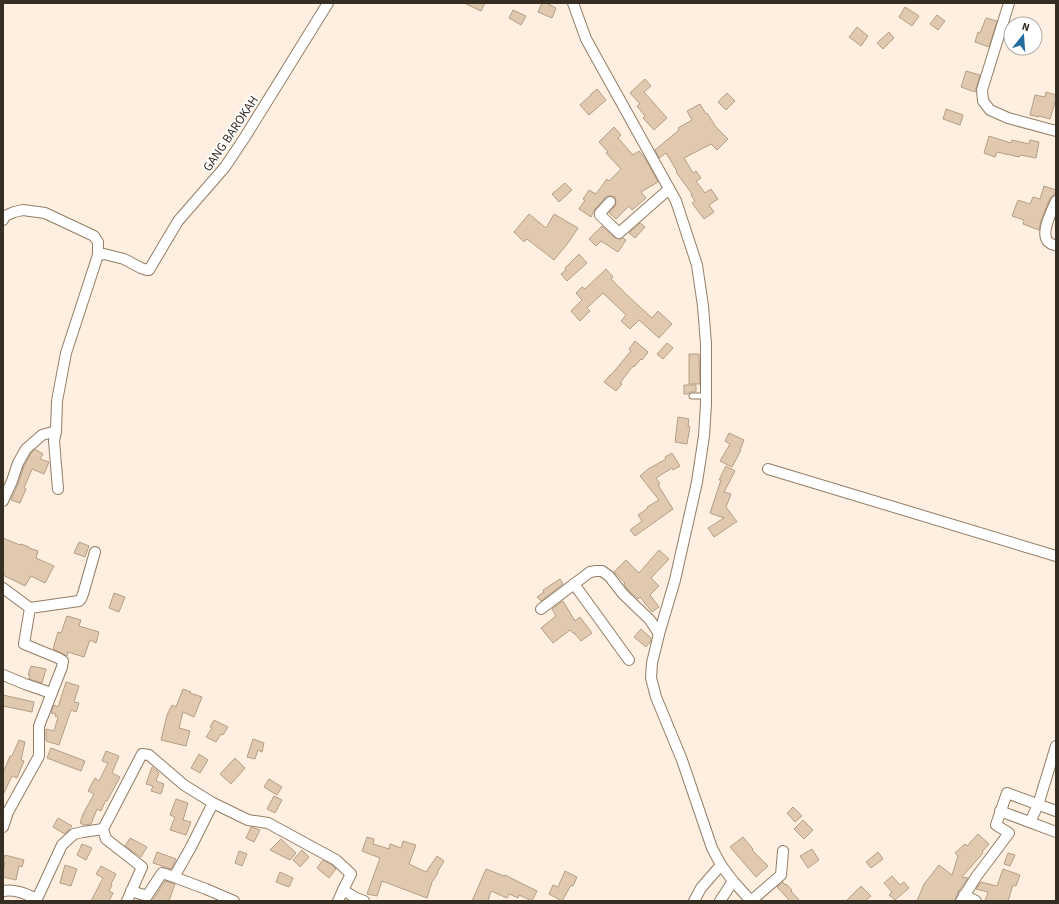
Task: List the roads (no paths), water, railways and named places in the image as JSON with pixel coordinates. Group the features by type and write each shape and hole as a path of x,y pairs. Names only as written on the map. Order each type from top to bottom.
{"street":[{"name":"GANG BAROKAH","path":"98,255 104,254 124,259 147,270 151,268 178,221 226,167 328,3"},
{"path":"573,3 586,38 676,201 697,264 704,306 706,344 704,436 697,482 675,580 652,663 651,678 656,697 682,760 712,848 721,865 751,901 780,875 783,851"},
{"path":"1009,3 982,90 983,101 990,110 1008,118 1056,131"},
{"path":"610,202 600,213 600,215 619,233 669,189"},
{"path":"1056,201 1044,231 1045,237 1049,243 1056,245"},
{"path":"3,220 5,216 23,210 45,213 94,236 98,242 98,255 66,353 58,401 54,441 58,489"},
{"path":"3,501 18,463 26,449 42,435 56,431"},
{"path":"768,469 1056,556"},
{"path":"3,588 30,608 79,601 83,594 95,552"},
{"path":"541,609 590,572 602,571 609,576 623,594 650,620 659,634"},
{"path":"574,584 629,660"},
{"path":"3,827 6,812 40,756 39,726 63,661 24,644 30,608"},
{"path":"3,675 51,693"},
{"path":"1030,822 1038,805 1056,746"},
{"path":"127,901 142,867 106,839 103,829 142,754 149,755 184,785 213,803 248,820 268,823 336,860 351,874 338,901"},
{"path":"976,901 962,898 1009,833 996,825 1006,793 1056,812"},
{"path":"174,877 213,803"},
{"path":"1000,811 1056,832"},
{"path":"3,891 9,890 21,892 37,900 62,845 74,834 103,829"},
{"path":"694,901 701,888 721,865"},
{"path":"131,891 147,896 162,873 234,901"},
{"path":"720,901 733,881"},
{"path":"343,890 364,901"}],"lane":[{"path":"692,396 706,396"}]}
